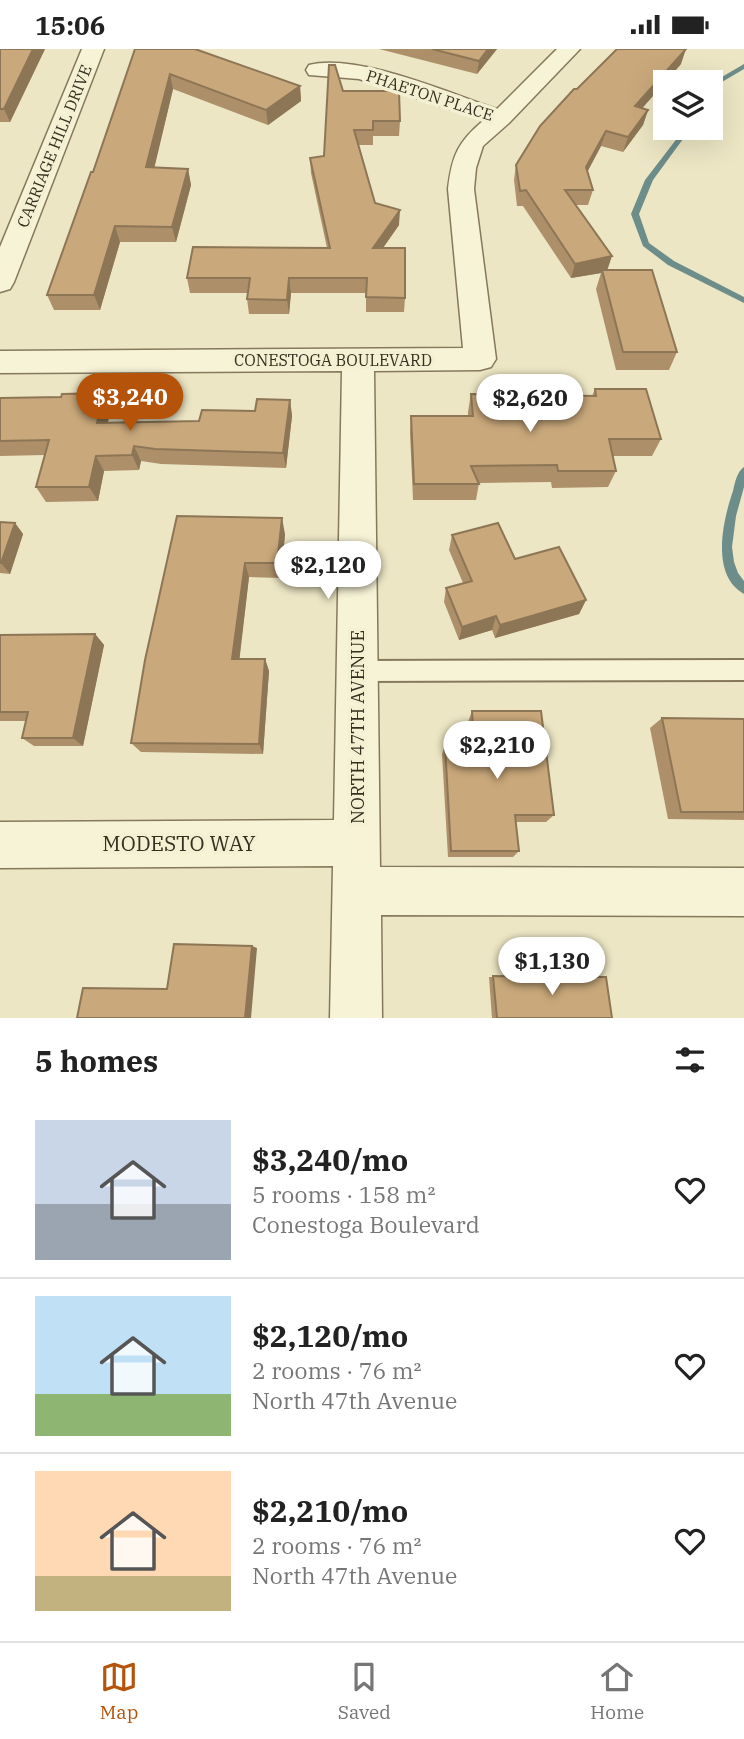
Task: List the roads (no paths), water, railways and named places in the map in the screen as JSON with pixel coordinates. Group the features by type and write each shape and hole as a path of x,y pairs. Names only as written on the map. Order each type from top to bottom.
{"street":[{"name":"CARRIAGE HILL DRIVE","path":"0,282 93,49"},
{"name":"CONESTOGA BOULEVARD","path":"0,362 480,359 461,189 463,168 471,143 501,118 569,49"},
{"name":"PHAETON PLACE","path":"317,70 361,72 501,118"},
{"name":"NORTH 47TH AVENUE","path":"356,1018 358,360"},
{"name":"MODESTO WAY","path":"0,845 357,843"},
{"path":"357,891 744,892"}],"lane":[{"path":"359,671 744,670"}],"waterway":[{"path":"723,79 744,66"},
{"path":"679,140 649,180 635,214 646,244 671,263 744,300"},
{"path":"744,471 730,516 727,547 734,576 744,589"}]}
